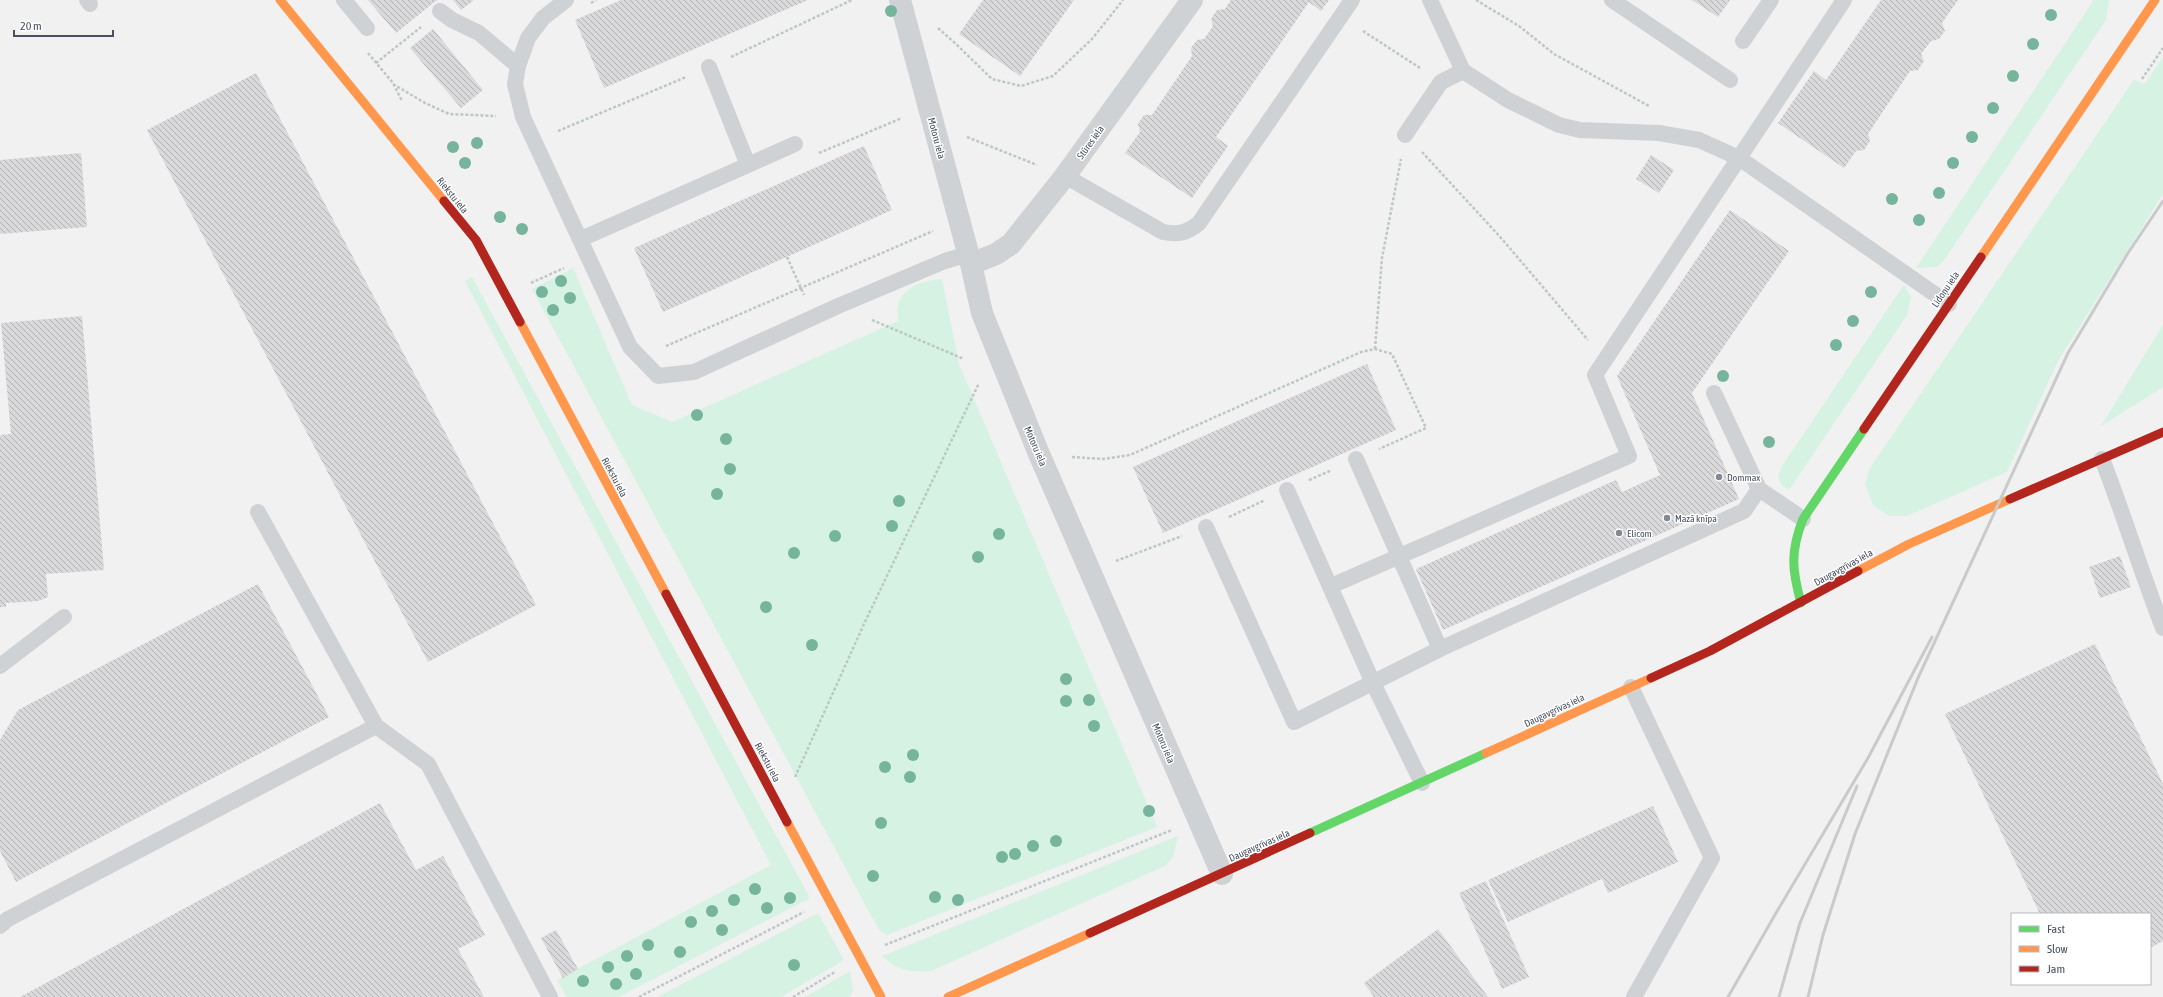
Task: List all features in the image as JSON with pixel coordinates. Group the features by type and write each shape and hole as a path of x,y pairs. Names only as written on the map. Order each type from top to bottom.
{"street":[{"name":"Riekstu iela","path":"280,0 476,240 881,997"},
{"name":"Motoru iela","path":"900,0 970,259 982,313 1039,454 1222,874"},
{"name":"Stūres iela","path":"970,259 996,254 1011,244 1065,176 1192,0"},
{"name":"Lidoņu iela","path":"1801,603 1791,567 1794,540 1803,518 2155,0"},
{"name":"Daugavgrīvas iela","path":"948,997 1222,874 1710,651 1908,544 2163,432"}],"lane":[{"path":"344,0 367,28"},
{"path":"566,0 543,18 528,38 518,66 515,84 523,117 630,346 658,376 694,372 838,306 945,261 970,259"},
{"path":"1065,176 1163,232 1175,234 1188,232 1199,223 1352,0"},
{"path":"1430,0 1463,71 1508,100 1559,125 1580,130 1659,133 1699,140 1739,158 1949,304"},
{"path":"1612,0 1730,80"},
{"path":"1743,41 1771,0"},
{"path":"1331,586 1629,456 1596,375 1844,0"},
{"path":"440,11 452,20 479,33 518,66"},
{"path":"709,67 748,165"},
{"path":"1405,135 1441,82 1463,71"},
{"path":"584,245 748,165 795,144"},
{"path":"1714,393 1759,489 1803,518"},
{"path":"1356,459 1440,649"},
{"path":"2102,459 2120,506 2138,565 2163,628"},
{"path":"1206,527 1294,722 1440,649 1744,512 1759,489"},
{"path":"1287,490 1373,683 1422,783"},
{"path":"258,512 376,726 428,764 550,997"},
{"path":"0,666 64,618"},
{"path":"1631,687 1712,858 1634,997"},
{"path":"0,926 15,915 376,726"}],"path":[{"path":"589,4 596,0"},
{"path":"933,24 992,79 1021,86 1053,76 1092,39 1123,0"},
{"path":"1476,0 1519,26 1554,54 1656,109"},
{"path":"376,63 440,11"},
{"path":"1341,16 1441,82"},
{"path":"2142,79 2163,48"},
{"path":"393,83 425,103 449,114 523,117"},
{"path":"932,116 953,132 1065,176"},
{"path":"1375,349 1382,258 1405,135"},
{"path":"1405,135 1502,239 1605,360"},
{"path":"640,357 935,230"},
{"path":"507,299 525,286 573,264 584,245"},
{"path":"787,257 814,317"},
{"path":"838,306 964,359"},
{"path":"1039,454 1104,459 1130,455 1361,352 1375,349 1392,354 1426,428 1206,527 1090,571"},
{"path":"781,808 864,624 976,390"},
{"path":"879,948 1165,832 1199,821"},
{"path":"639,997 829,899"},
{"path":"792,997 842,968"}],"green space":[{"path":"2094,0 2109,0 2106,20 1945,259 1937,267 1916,268"},
{"path":"2163,57 2163,194 2058,361 2007,472 1907,516 1889,516 1873,505 1865,485 1870,468 2134,80 2145,84"},
{"path":"573,268 632,405 672,422 898,321 897,311 899,302 903,295 916,285 942,279 959,364 1157,827 887,935 879,930 532,289"},
{"path":"472,277 810,898 619,997 567,997 557,980 771,865 465,281"},
{"path":"1904,285 1911,297 1907,315 1789,490 1781,485 1778,477 1782,466"},
{"path":"2163,325 2163,387 2101,426"},
{"path":"1178,836 1173,857 1165,866 931,971 905,970 893,965 882,956"},
{"path":"818,913 844,960 781,997 657,997"},
{"path":"850,971 853,990 850,997 805,997"}],"building":[{"path":"368,0 437,0 396,33"},
{"path":"453,0 474,0 461,10"},
{"path":"621,0 808,0 604,88 575,20"},
{"path":"983,0 1074,0 1020,76 959,34"},
{"path":"1231,0 1329,0 1321,11 1309,2 1216,137 1228,146 1192,198 1125,153 1140,132 1138,124 1144,115 1152,115 1192,56 1191,48 1197,40 1204,39 1213,26 1211,19 1217,10 1225,9"},
{"path":"1692,0 1730,0 1718,17"},
{"path":"1881,0 1958,0 1942,23 1945,31 1939,39 1931,41 1921,54 1924,61 1918,70 1910,71 1868,134 1870,141 1864,150 1856,151 1844,168 1778,123 1814,71 1826,80"},
{"path":"433,29 483,90 461,108 410,48"},
{"path":"256,73 536,605 428,662 147,130"},
{"path":"864,146 892,210 663,312 634,248"},
{"path":"81,153 87,227 0,234 0,160"},
{"path":"1651,155 1674,170 1659,193 1636,179"},
{"path":"1730,210 1789,251 1692,393 1739,499 1443,630 1416,569 1616,480 1622,492 1660,475 1617,376"},
{"path":"82,316 104,570 46,574 48,597 38,601 6,603 6,607 0,607 0,435 11,434 1,323"},
{"path":"1367,364 1396,430 1163,533 1133,467"},
{"path":"2120,556 2131,587 2100,598 2089,567"},
{"path":"258,584 329,717 16,882 0,851 0,740 18,710"},
{"path":"2095,644 2163,784 2163,941 2151,947 2151,913 2040,913 1945,714"},
{"path":"380,803 416,870 443,856 485,935 458,949 484,997 20,997"},
{"path":"1653,806 1678,862 1608,893 1602,879 1508,922 1488,880"},
{"path":"1486,881 1529,977 1502,989 1459,893"},
{"path":"1438,929 1488,997 1374,997 1364,983"},
{"path":"556,930 578,969 563,978 541,938"}],"railway":[{"path":"1808,997 1823,935 1855,834 1918,678 2068,353 2128,253 2163,201"},
{"path":"1728,997 1868,758 1932,637"},
{"path":"1779,997 1800,923 1857,786"}],"traffic: fast":[{"path":"1801,603 1794,571 1794,551 1803,519 1864,429"},
{"path":"1310,833 1486,753"}],"traffic: slow":[{"path":"280,0 444,201"},
{"path":"1981,257 2155,0"},
{"path":"520,322 666,594"},
{"path":"1858,571 1909,544 2010,499"},
{"path":"1486,753 1651,678"},
{"path":"787,822 881,997"},
{"path":"948,997 1090,933"}],"traffic: jam":[{"path":"444,201 476,240 520,322"},
{"path":"1864,429 1981,257"},
{"path":"2010,499 2163,432"},
{"path":"1651,678 1710,651 1858,571"},
{"path":"666,594 787,822"},
{"path":"1090,933 1310,833"}],"place":[{"name":"Dommax","path":"1719,477"},
{"name":"Mazā knīpa","path":"1667,518"},
{"name":"Elicom","path":"1619,533"}]}
